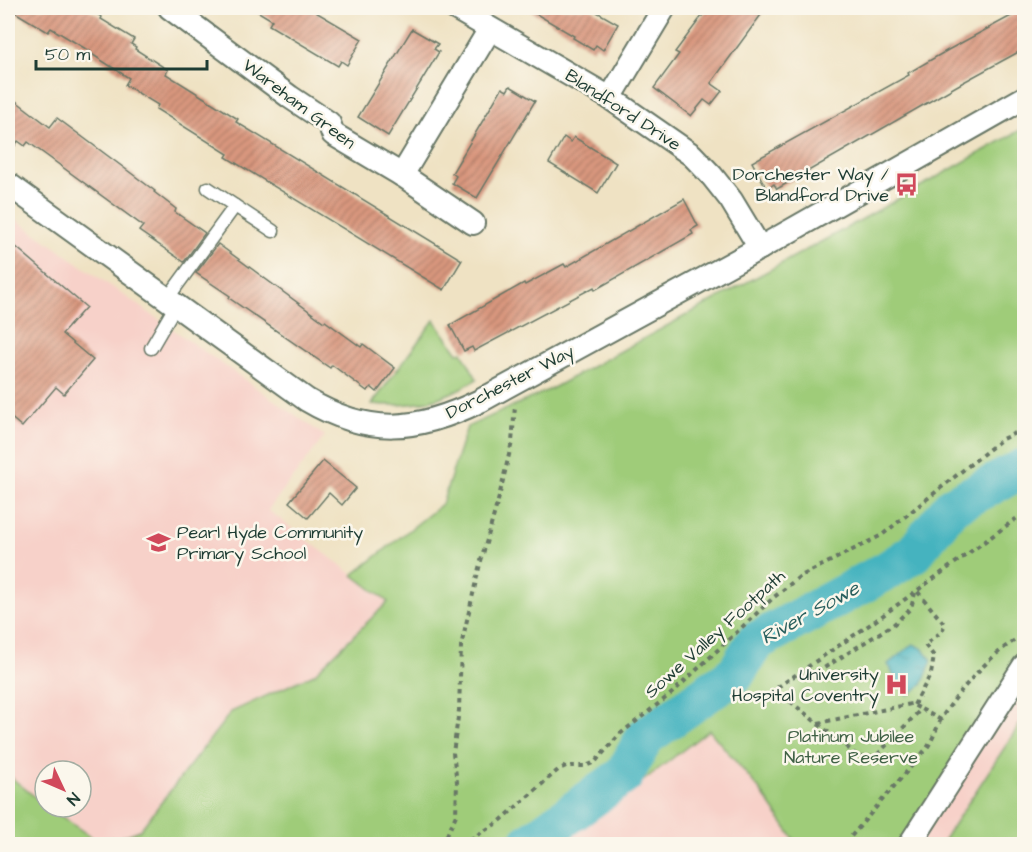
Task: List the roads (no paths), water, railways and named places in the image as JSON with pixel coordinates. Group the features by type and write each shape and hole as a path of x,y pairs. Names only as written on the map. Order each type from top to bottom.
{"street":[{"name":"Wareham Green","path":"170,8 329,123 333,134 402,175 473,224"},
{"name":"Blandford Drive","path":"455,8 610,98 692,155 731,200 760,248"},
{"path":"610,98 664,8"},
{"path":"402,175 490,29"},
{"name":"Dorchester Way","path":"8,184 307,400 351,421 381,426 431,420 459,412 760,248 1024,98"},
{"path":"910,844 1024,666"}],"lane":[{"path":"208,188 273,231"},
{"path":"151,348 172,302 235,206"}],"water":[{"path":"913,644 922,648 932,660 922,685 908,695 895,679 888,664"}],"waterway":[{"name":"River Sowe","path":"528,844 624,775 645,737 736,673 755,642 888,570 914,553 952,506 1024,468"}],"place":[{"name":"Dorchester Way / Blandford Drive","path":"907,184"},
{"name":"Pearl Hyde Community Primary School","path":"159,542"},
{"name":"University Hospital Coventry","path":"897,684"}],"park label":[{"name":"Platinum Jubilee Nature Reserve","path":"851,746"}]}
